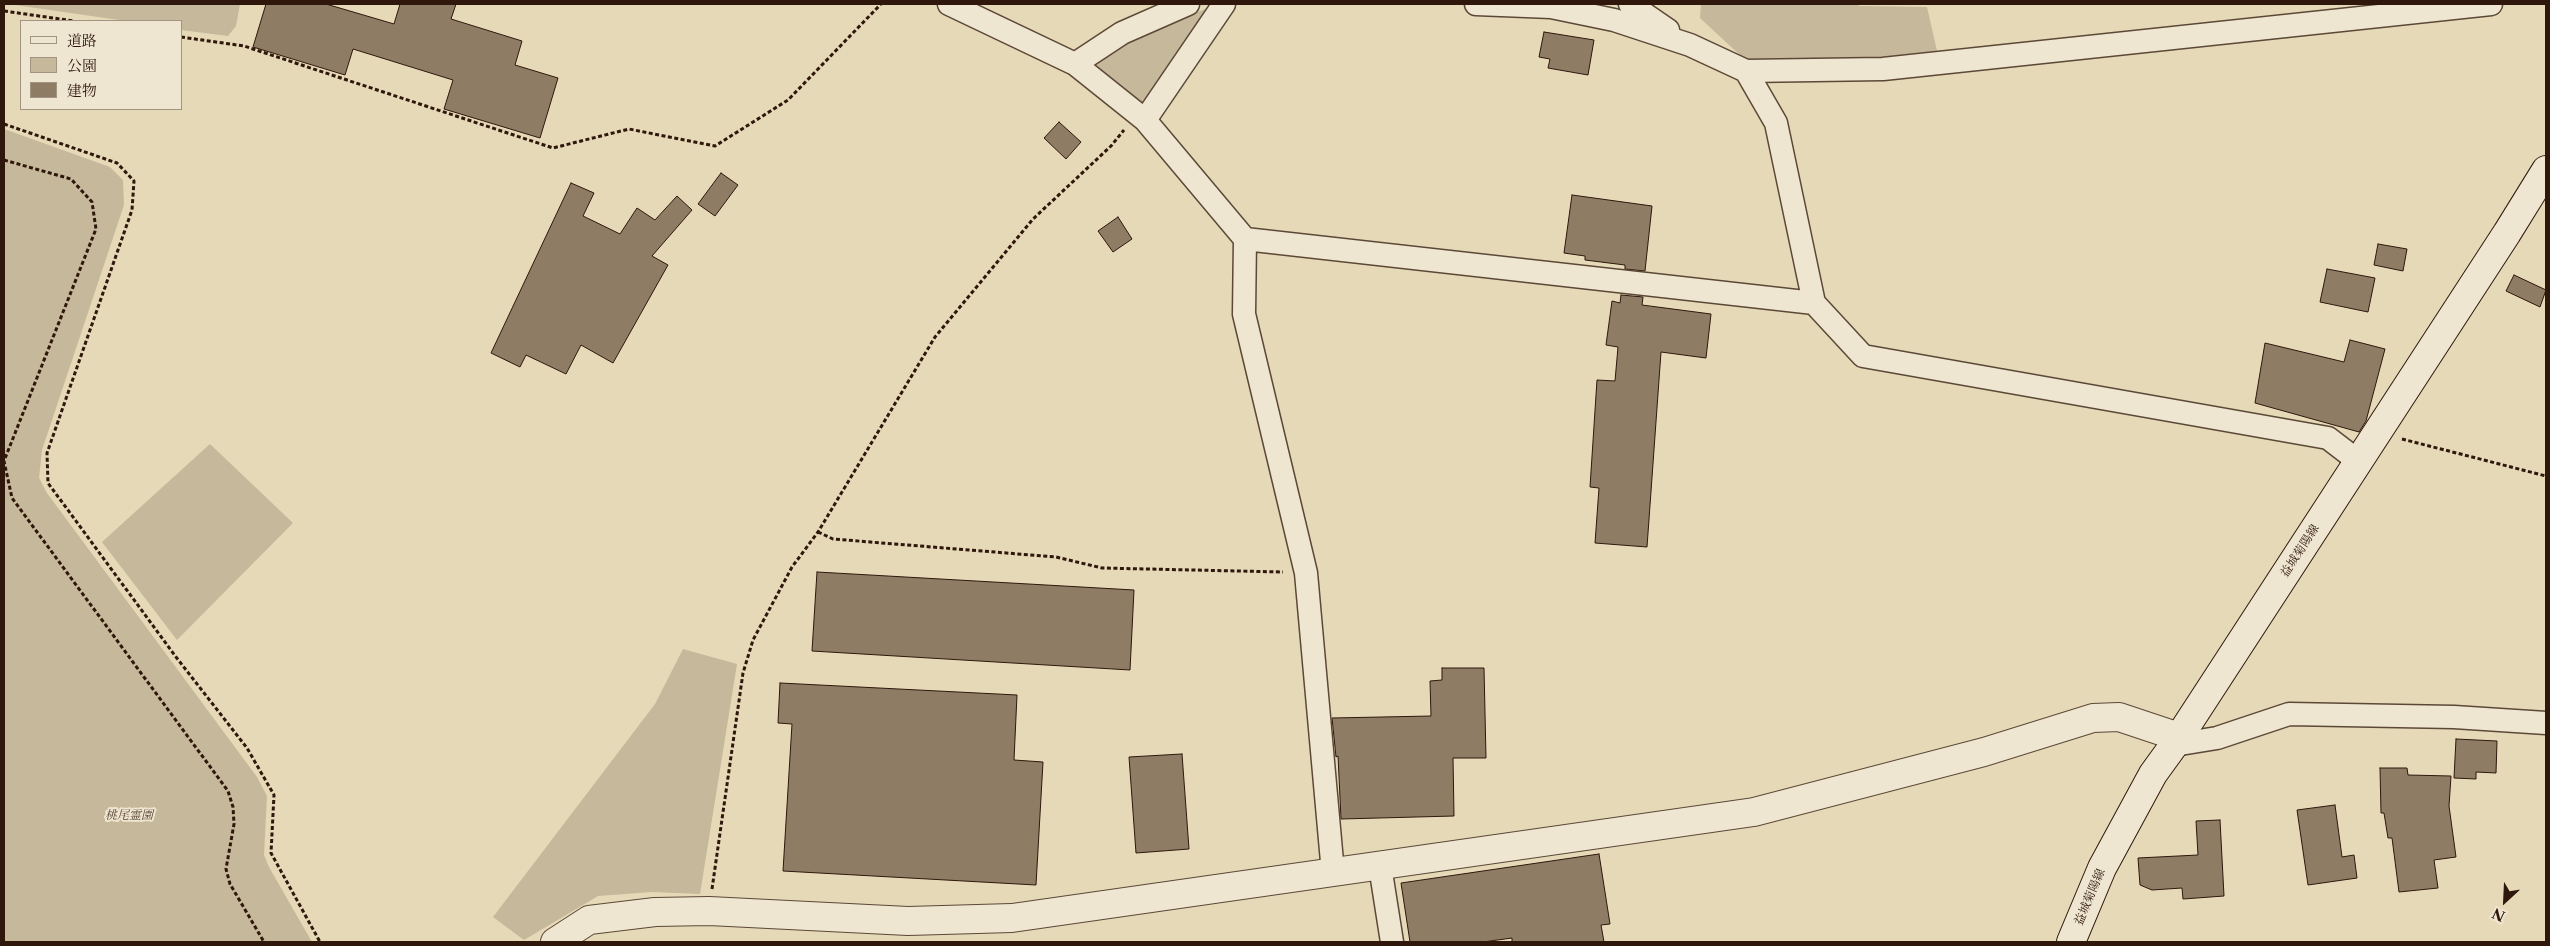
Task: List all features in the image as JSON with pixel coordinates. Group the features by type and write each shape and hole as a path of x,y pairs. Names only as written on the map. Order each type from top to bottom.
{"street":[{"path":"949,4 1075,64 1141,117 1245,239 1244,314 1306,573 1333,873"},
{"path":"1075,64 1122,33 1188,4"},
{"path":"1141,117 1224,4"},
{"path":"1476,4 1551,7 1614,20 1690,45 1746,72 1883,70 2491,4"},
{"path":"1630,4 1690,45"},
{"path":"1746,72 1776,123 1814,303 1863,356 2328,438 2358,461"},
{"name":"益城菊陽線","path":"2071,942 2102,868 2153,774 2177,741 2508,233 2546,170"},
{"path":"1245,239 1814,303"},
{"path":"555,942 589,920 655,912 709,912 908,921 1012,918 1754,812 1984,752 2093,718 2119,717 2177,741 2217,738 2290,714 2454,716 2546,723"},
{"path":"1380,866 1392,942"}],"path":[{"path":"182,37 244,46 553,148 629,129 715,146 788,100 881,4"},
{"path":"4,11 67,20"},
{"path":"709,912 743,673 758,632 792,567 818,532 934,337 1033,219 1141,117"},
{"path":"4,124 117,163 134,181 132,210 48,453 48,483 247,748 274,795 271,853 320,942"},
{"path":"4,160 70,179 92,202 96,229 4,461 12,498 228,791 233,807 234,824 226,869 230,884 264,942"},
{"path":"2377,432 2546,476"},
{"path":"818,532 833,539 1056,557 1102,568 1306,573"}],"green space":[{"path":"8,4 240,4 236,26 228,36 182,30 182,20 119,20"},
{"path":"1701,4 1858,4 1859,6 1927,7 1937,51 1757,71 1700,18"},
{"path":"1214,5 1142,111 1091,69 1103,54"},
{"name":"桃尾霊園","path":"4,129 110,167 123,180 124,205 42,450 39,478 47,493 257,777 267,796 264,855 312,942 4,942"},
{"path":"210,444 293,523 177,640 102,542"},
{"path":"683,649 737,664 700,894 652,892 598,896 524,940 493,917 655,704"}],"building":[{"path":"266,4 326,4 394,24 400,4 456,4 451,19 522,41 515,65 558,78 540,138 444,109 453,80 353,49 345,75 253,47"},
{"path":"1544,32 1594,40 1588,75 1548,68 1550,59 1539,57"},
{"path":"1059,122 1081,142 1066,159 1044,138"},
{"path":"721,173 738,185 715,216 698,204"},
{"path":"571,183 594,193 583,216 620,234 637,208 655,220 677,196 692,210 652,256 668,265 613,363 581,345 566,374 526,355 520,367 491,353"},
{"path":"1572,195 1652,206 1645,271 1625,269 1625,265 1585,260 1585,256 1564,253"},
{"path":"1118,217 1132,239 1113,252 1098,231"},
{"path":"2378,244 2407,249 2403,271 2374,265"},
{"path":"2327,269 2375,278 2368,312 2320,302"},
{"path":"2514,275 2546,290 2540,307 2506,291"},
{"path":"1621,295 1643,297 1642,305 1711,314 1706,358 1661,352 1647,547 1595,543 1599,488 1590,487 1597,380 1615,381 1618,347 1606,345 1612,301 1620,303"},
{"path":"2350,340 2385,349 2366,421 2359,432 2255,403 2265,343 2344,362"},
{"path":"817,572 1134,590 1130,670 812,651"},
{"path":"1442,668 1484,668 1486,758 1453,758 1454,816 1341,819 1338,756 1336,757 1332,718 1431,716 1430,681 1442,680"},
{"path":"780,683 1017,695 1014,760 1043,762 1036,885 783,871 792,724 778,723"},
{"path":"2456,739 2497,741 2496,773 2476,772 2476,779 2454,778"},
{"path":"1182,754 1189,849 1136,853 1129,757"},
{"path":"2380,768 2407,768 2408,775 2451,776 2449,806 2456,857 2434,860 2438,888 2399,892 2392,838 2388,838 2384,813 2381,813"},
{"path":"2335,805 2342,857 2354,855 2357,878 2308,885 2297,810"},
{"path":"2220,820 2224,896 2183,899 2182,888 2152,890 2140,885 2138,858 2198,855 2196,821"},
{"path":"1599,854 1610,924 1601,925 1604,942 1512,942 1512,938 1483,942 1410,942 1401,883"}]}
